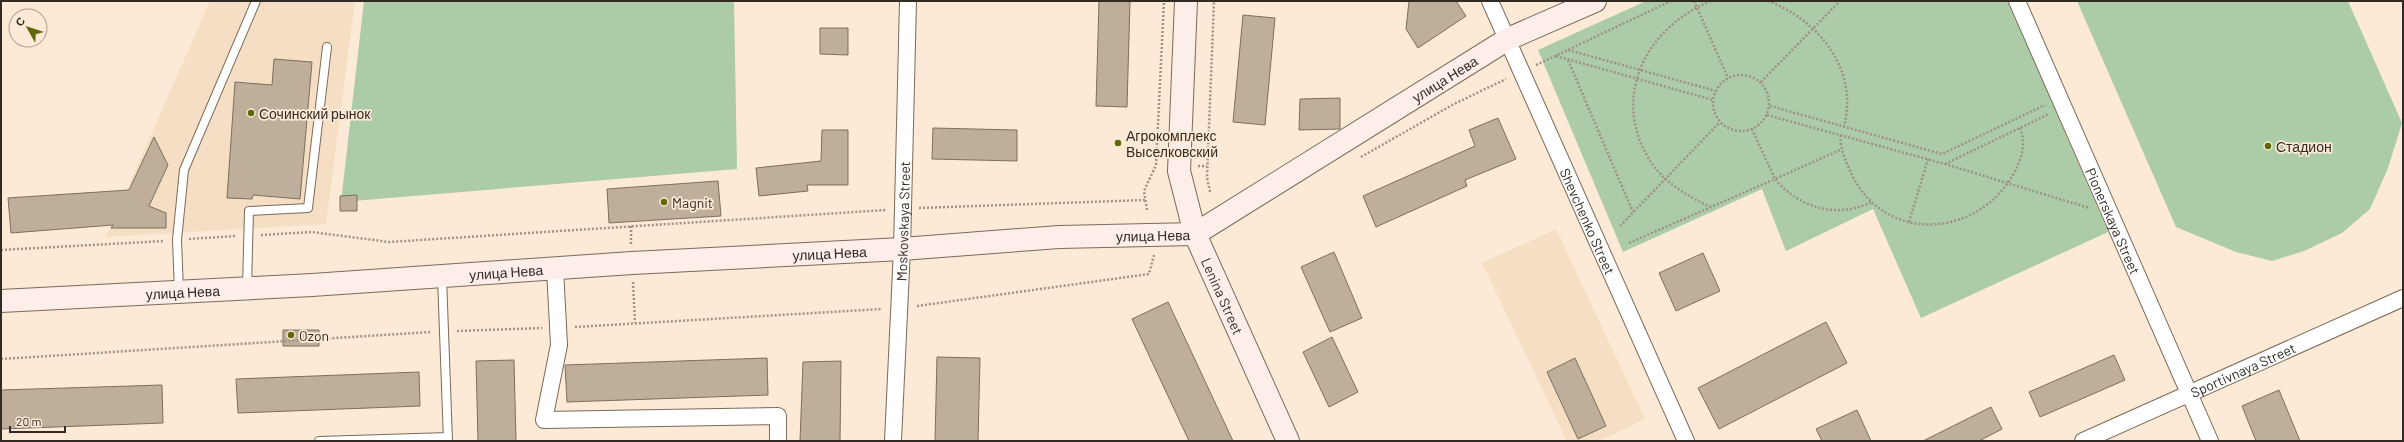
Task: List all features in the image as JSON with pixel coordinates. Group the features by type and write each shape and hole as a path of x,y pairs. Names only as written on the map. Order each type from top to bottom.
{"main road":[{"name":"Lenina Street","path":"1186,1 1179,171 1195,234 1288,441"},
{"name":"улица Нева","path":"1,302 902,249 1060,237 1195,234 1508,39 1595,1"}],"street":[{"name":"Moskovskaya Street","path":"893,441 902,249 908,1"},
{"name":"Shevchenko Street","path":"1490,1 1686,441"},
{"name":"Pionerskaya Street","path":"2017,1 2210,441"},
{"path":"555,269 559,345 544,420 778,416 778,441"},
{"name":"Sportivnaya Street","path":"2082,441 2403,298"}],"lane":[{"path":"179,291 177,240 184,170 256,1"},
{"path":"247,288 248,211 308,208 327,47"},
{"path":"319,441 448,439 442,276"}],"path":[{"path":"1147,210 1144,191 1156,164 1164,1"},
{"path":"1210,192 1207,178 1214,1"},
{"path":"1358,158 1454,104 1671,1"},
{"path":"1694,1 1728,78"},
{"path":"1711,207 1697,201 1666,178 1649,159 1638,135 1634,109 1637,79 1652,46 1663,31 1697,7 1712,1"},
{"path":"1768,1 1797,14 1814,28 1829,46 1842,74 1847,118 1844,127"},
{"path":"1761,82 1840,1"},
{"path":"1568,50 1716,91"},
{"path":"1555,56 1713,100"},
{"path":"1568,60 1633,212"},
{"path":"1745,75 1761,82 1769,94 1770,106 1767,115 1764,121 1752,129 1737,131 1720,122 1715,114 1713,100 1716,91 1728,78 1745,75"},
{"path":"1770,106 1942,154 2062,102"},
{"path":"1945,164 2020,128 2062,102"},
{"path":"1767,115 1945,164 2096,210"},
{"path":"1620,226 1720,122"},
{"path":"1841,135 1842,149 1854,179 1871,202 1894,217 1910,222 1928,225 1946,224 1968,218 1987,206 2008,183 2017,168 2023,149 2020,128"},
{"path":"1752,129 1775,179 1798,199 1825,210 1853,210 1871,202"},
{"path":"1629,243 1842,149"},
{"path":"1910,222 1928,160"},
{"path":"1,250 312,232 389,242 903,209 1146,200"},
{"path":"631,226 631,245"},
{"path":"1,359 444,331 558,328 899,308 1149,274 1155,250"},
{"path":"633,280 635,323"}],"shaded area":[{"name":"Сочинский рынок","path":"210,1 355,1 326,224 106,237"},
{"path":"1556,229 1645,419 1599,441 1567,441 1482,263"}],"green space":[{"path":"364,1 734,1 737,169 341,202"},
{"path":"1646,1 2008,1 2108,232 1921,318 1873,209 1786,251 1762,189 1623,252 1538,50"},
{"name":"Стадион","path":"2077,1 2348,1 2402,123 2388,168 2370,209 2342,233 2304,251 2272,261 2236,252 2176,227"}],"building":[{"path":"1099,1 1130,1 1127,107 1096,106"},
{"path":"1409,1 1456,1 1466,16 1418,48 1406,29"},
{"path":"1243,15 1275,18 1265,125 1233,122"},
{"path":"820,28 848,28 848,55 820,54"},
{"path":"274,59 312,62 300,199 253,195 252,199 227,198 235,82 272,85"},
{"path":"1340,98 1340,129 1299,130 1300,99"},
{"path":"1498,118 1516,159 1465,180 1467,186 1376,227 1363,196 1475,146 1469,130"},
{"path":"933,128 1017,130 1017,161 932,159"},
{"path":"822,130 848,130 848,185 807,185 808,191 759,196 756,168 821,161"},
{"path":"154,137 168,165 149,206 166,213 166,228 111,228 113,225 11,233 8,198 129,190"},
{"name":"Magnit","path":"718,181 721,216 609,223 607,189"},
{"path":"357,195 357,211 340,211 340,196"},
{"path":"1334,252 1362,318 1330,332 1301,267"},
{"path":"1703,253 1720,291 1676,311 1659,273"},
{"path":"1168,302 1233,441 1189,441 1132,319"},
{"path":"1826,322 1847,363 1719,429 1698,388"},
{"path":"283,330 319,330 319,346 283,346"},
{"path":"1332,337 1358,392 1329,407 1303,352"},
{"path":"2114,355 2125,380 2040,417 2029,392"},
{"path":"937,357 980,358 978,441 935,441"},
{"path":"767,358 768,395 567,402 565,365"},
{"path":"1575,358 1606,426 1578,439 1547,372"},
{"path":"514,360 516,441 478,441 476,361"},
{"path":"841,361 840,441 800,441 803,362"},
{"path":"419,372 420,406 238,413 236,379"},
{"path":"162,385 163,423 1,429 1,390"},
{"path":"2279,390 2300,441 2256,441 2242,406"},
{"path":"1991,407 2002,429 1979,441 1923,441"},
{"path":"1857,410 1871,441 1822,441 1816,429"}],"place":[{"name":"Сочинский рынок","path":"251,113"},
{"name":"Агрокомплекс Выселковский","path":"1118,143"},
{"name":"Стадион","path":"2268,146"},
{"name":"Magnit","path":"664,202"},
{"name":"Ozon","path":"291,335"}]}
